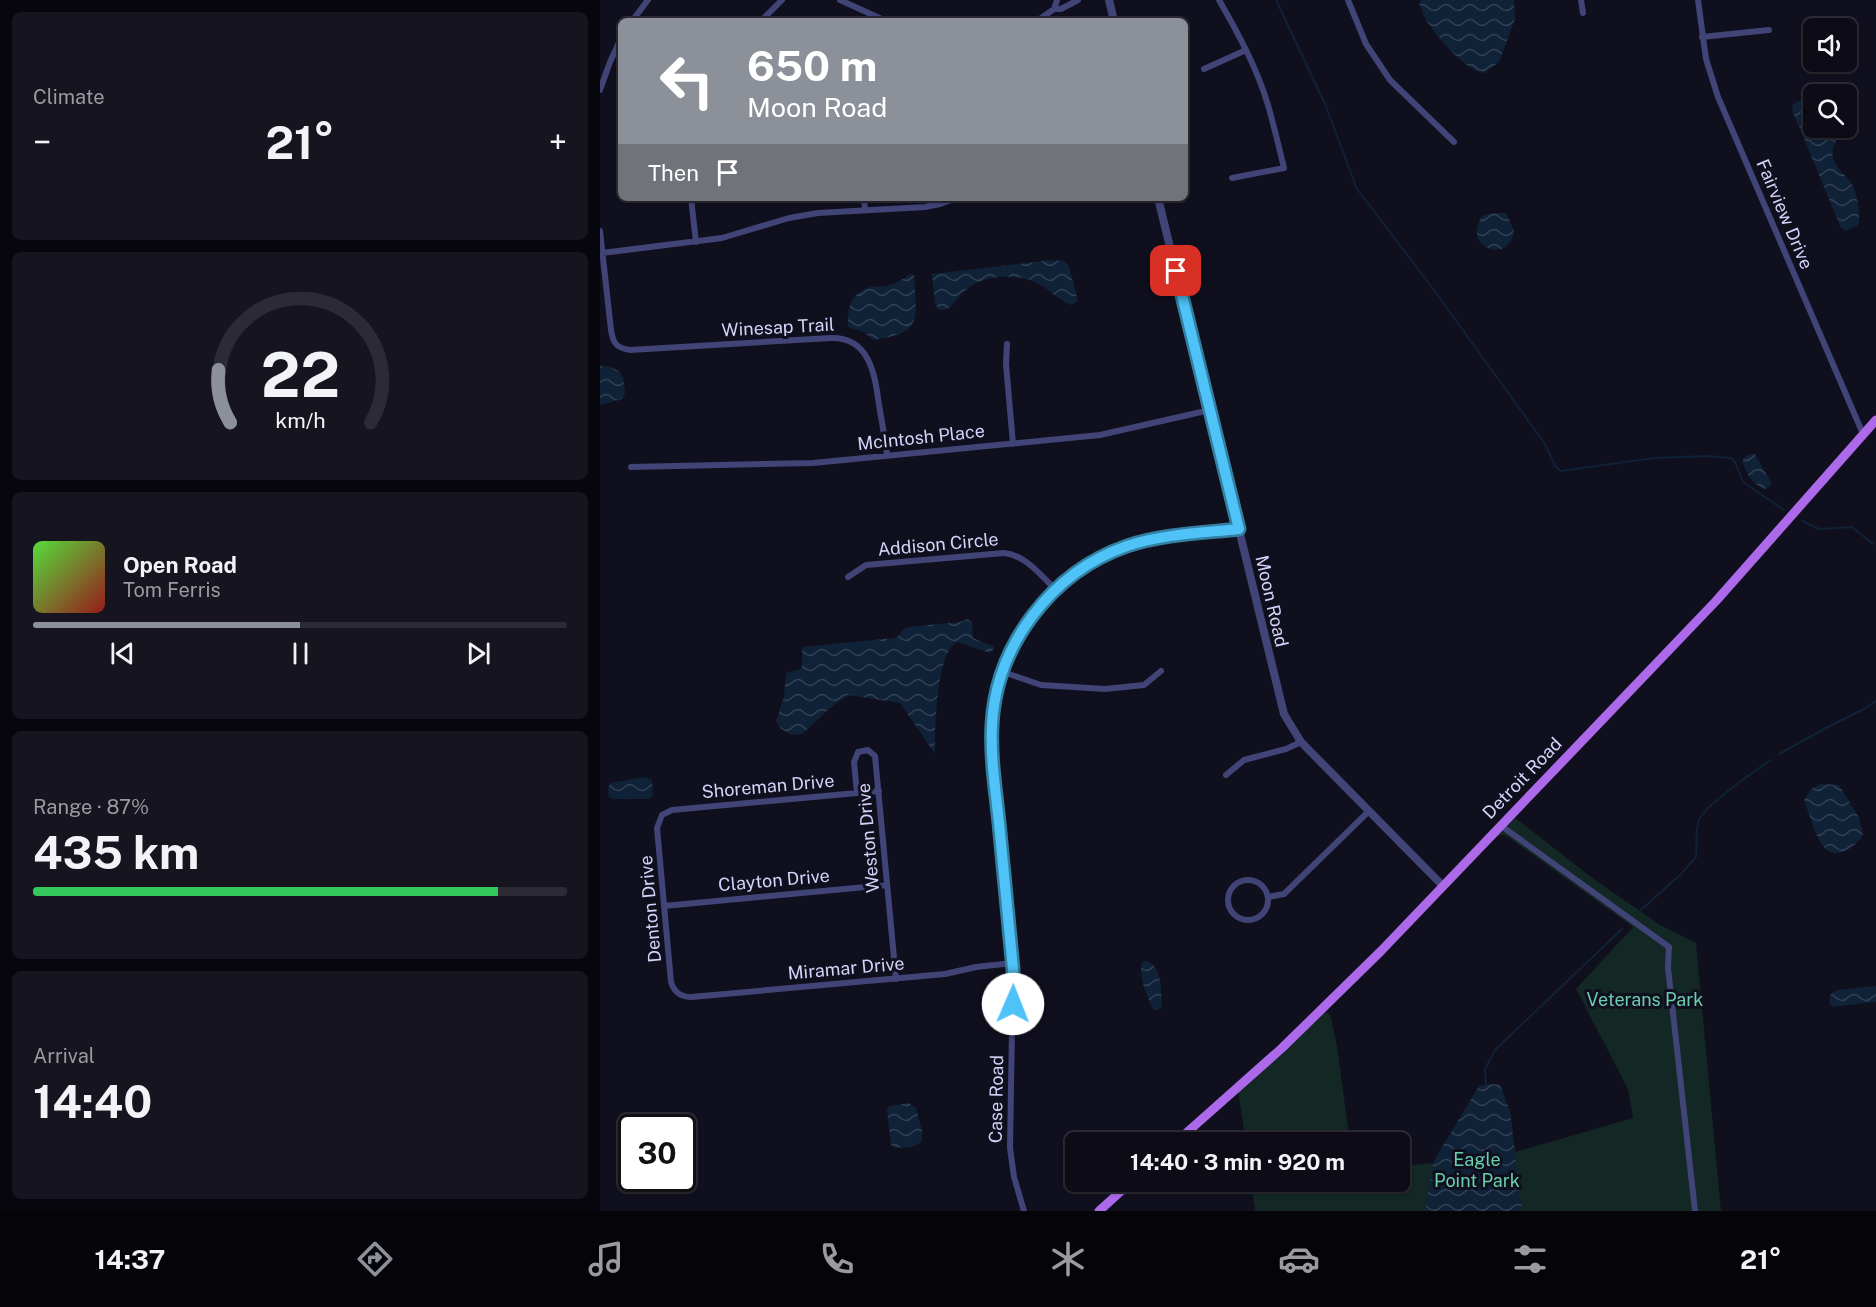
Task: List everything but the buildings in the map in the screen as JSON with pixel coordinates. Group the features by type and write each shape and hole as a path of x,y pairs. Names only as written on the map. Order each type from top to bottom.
{"main road":[{"name":"Detroit Road","path":"1187,1132 1331,1001 1710,607 1876,420"},
{"path":"1099,1211 1120,1192"}],"street":[{"path":"634,18 648,0"},
{"path":"764,18 782,0"},
{"path":"840,0 877,18"},
{"path":"1054,9 1057,0"},
{"path":"1041,18 1054,9 1062,9 1077,0"},
{"path":"1109,0 1113,18"},
{"path":"1220,0 1246,50 1268,105 1284,168 1232,178"},
{"path":"1348,0 1366,44 1390,80 1454,142"},
{"path":"1581,0 1583,13"},
{"name":"Fairview Drive","path":"1698,0 1709,73 1718,97 1863,434"},
{"path":"1702,37 1769,30"},
{"path":"600,90 618,45"},
{"path":"1204,69 1246,50"},
{"path":"691,201 696,242"},
{"path":"864,201 865,209"},
{"path":"600,231 602,253 733,236 797,216 865,209 925,207 948,201"},
{"name":"Moon Road","path":"1159,201 1284,714 1301,742 1442,885"},
{"name":"Winesap Trail","path":"602,253 612,337 619,348 630,350 831,338 844,339 863,351 872,366 875,377 887,455"},
{"path":"1007,344 1006,364 1013,444"},
{"name":"McIntosh Place","path":"631,467 805,463 1106,435 1210,410"},
{"name":"Case Road","path":"1024,1211 1014,1177 1010,1148 1012,963 992,738 994,705 1003,672 1020,634 1039,608 1056,590 1086,566 1127,546 1165,537 1239,529"},
{"name":"Addison Circle","path":"848,577 866,565 1004,553 1026,561 1056,590"},
{"path":"1003,672 1041,685 1105,689 1144,685 1161,671"},
{"path":"1226,774 1244,760 1286,749 1301,742"},
{"name":"Weston Drive","path":"857,793 854,759 858,752 871,751 875,756 879,791 896,979"},
{"name":"Shoreman Drive","path":"662,815 672,810 879,791"},
{"path":"1268,897 1284,894 1368,812"},
{"name":"Denton Drive","path":"662,815 657,828 672,985 675,991 682,996"},
{"path":"1500,825 1669,947 1668,968 1695,1211"},
{"path":"1250,880 1262,885 1268,897 1268,903 1262,915 1251,920 1238,917 1233,913 1228,901 1232,888 1243,881 1250,880"},
{"name":"Clayton Drive","path":"664,906 887,885"},
{"name":"Miramar Drive","path":"682,996 896,979 1012,963"}],"green space":[{"path":"1513,816 1591,877 1660,925 1696,943 1721,1211 1255,1211 1252,1192 1410,1192 1410,1165 1434,1163 1479,1086 1500,1085 1510,1112 1515,1152 1633,1118 1628,1089 1576,989 1633,927 1508,837 1502,835 1493,838"},
{"path":"1324,1012 1328,1013 1337,1046 1349,1132 1244,1132 1238,1091"}],"water":[{"path":"1421,0 1514,0 1515,19 1499,62 1484,73 1459,59 1428,23 1419,3"},
{"path":"1803,100 1803,136 1792,110 1793,104"},
{"path":"1804,138 1838,138 1833,148 1834,160 1854,188 1859,221 1858,225 1845,231 1841,228"},
{"path":"1506,213 1514,230 1511,241 1505,247 1497,250 1482,245 1478,238 1477,228 1482,216"},
{"path":"1052,260 1064,261 1069,266 1078,301 1071,305 1036,282 1007,277 986,279 973,285 944,310 939,310 935,304 932,274"},
{"path":"911,274 914,275 916,313 909,328 890,337 873,340 864,332 848,327 849,308 858,293 871,287 893,284"},
{"path":"600,366 614,368 622,376 625,391 622,399 600,405"},
{"path":"1754,453 1772,484 1765,489 1750,478 1742,461 1746,456"},
{"path":"968,619 972,623 973,638 994,649 990,653 957,642 950,649 945,660 938,693 935,754 900,703 848,695 802,734 792,735 781,729 776,721 784,697 786,673 802,667 802,647 894,638 908,627 960,622"},
{"path":"644,777 652,780 653,796 649,799 609,797 610,783"},
{"path":"1820,784 1839,785 1859,818 1863,835 1850,848 1839,853 1828,851 1823,846 1804,800 1810,790"},
{"path":"1147,961 1156,969 1160,981 1162,1008 1155,1010 1152,1008 1142,979 1142,962"},
{"path":"1876,986 1876,1002 1832,1007 1829,1003 1831,994 1837,990"},
{"path":"1500,1085 1510,1112 1522,1211 1425,1211 1433,1163 1479,1086"},
{"path":"909,1103 916,1108 922,1131 922,1142 910,1147 895,1148 891,1145 887,1109 890,1106"}],"waterway":[{"path":"1276,0 1325,104 1357,189 1434,290 1545,444 1555,466 1561,471 1654,458 1708,456 1731,458 1743,482 1784,510"},
{"path":"1802,521 1819,529 1852,527 1873,544"},
{"path":"1779,754 1876,701"},
{"path":"1641,910 1682,873 1696,857 1697,829 1703,814 1731,788 1771,760"},
{"path":"1486,1085 1485,1069 1495,1050 1623,928"}],"route":[{"path":"1013,1004 1013,969 992,750 994,705 1013,646 1039,608 1056,590 1094,561 1145,541 1239,529 1176,271"}],"park label":[{"name":"Veterans Park","path":"1645,999"},
{"name":"Eagle Point Park","path":"1477,1169"}]}
